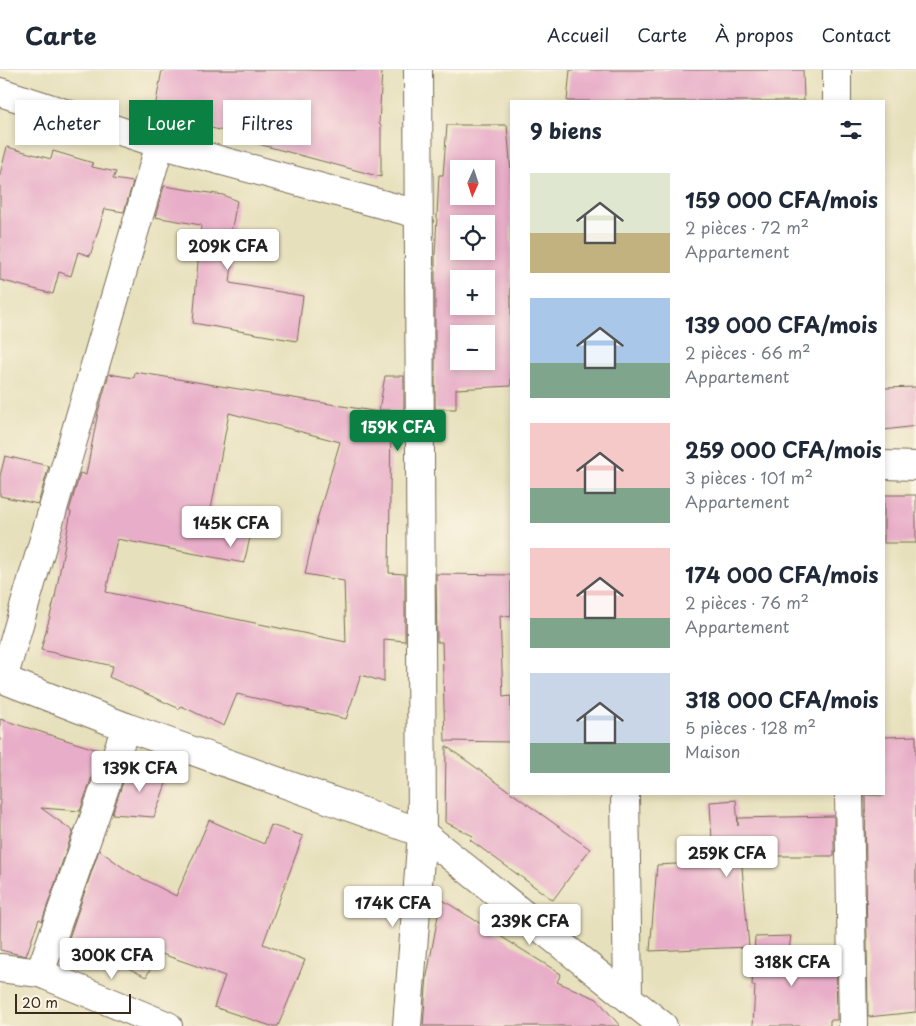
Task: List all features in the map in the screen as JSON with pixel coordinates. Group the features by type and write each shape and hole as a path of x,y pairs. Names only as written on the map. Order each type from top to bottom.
{"street":[{"path":"407,1026 422,834 418,70"},
{"path":"837,70 837,100"},
{"path":"2,98 129,135"},
{"path":"160,145 1,679 126,727 422,834 664,1026"},
{"path":"164,145 418,214"},
{"path":"885,465 916,466"},
{"path":"40,973 126,727"},
{"path":"625,795 628,996"},
{"path":"849,795 853,1026"},
{"path":"0,968 40,973 168,1026"}],"building":[{"path":"162,70 382,70 379,124 381,125 381,177 262,145 311,145 311,100 223,100 223,131 213,128 213,100 156,100"},
{"path":"570,70 803,70 804,100 567,100"},
{"path":"447,125 507,125 510,161 510,386 456,389 456,409 435,409 435,256 439,175 443,175"},
{"path":"7,147 51,159 53,151 93,163 92,167 116,172 113,179 133,182 124,212 105,209 90,256 78,252 71,276 59,272 53,294 0,280 0,174"},
{"path":"164,186 223,195 237,201 231,232 235,233 230,283 303,296 297,341 193,323 201,225 155,217"},
{"path":"135,372 391,414 389,573 405,574 405,641 384,639 384,682 361,675 346,719 237,694 224,726 181,706 180,709 109,677 113,666 41,650 55,597 71,512 69,511 80,473 86,475 98,412 109,374 134,378","holes":["229,413 340,442 318,516 305,574 344,581 346,642 106,592 117,539 244,563 252,529 209,520"]},
{"path":"385,376 404,376 404,410 379,410"},
{"path":"916,387 916,426 885,430 885,388"},
{"path":"5,456 49,466 38,504 0,496 0,476"},
{"path":"885,495 916,495 916,543 885,543"},
{"path":"436,574 510,575 510,617 500,615 503,697 510,696 510,742 445,741 442,642 437,642"},
{"path":"0,719 101,751 80,811 41,808 73,831 42,921 39,919 26,956 0,950"},
{"path":"916,736 916,1012 868,1017 865,795 885,795 885,737"},
{"path":"446,746 510,792 510,795 515,795 590,849 553,900 470,840 473,836 445,822"},
{"path":"129,765 168,778 154,817 112,814"},
{"path":"736,800 738,826 738,818 834,816 834,856 741,856 749,947 650,951 657,865 713,862 710,802"},
{"path":"209,820 264,844 271,825 303,836 263,944 305,960 278,1026 271,1026 214,1007 225,976 159,953 146,977 116,962 113,967 69,938 99,850 128,871 176,896"},
{"path":"441,899 561,974 557,982 597,999 620,1026 423,1026 427,976"},
{"path":"791,936 787,963 836,960 837,1020 830,1020 830,1026 753,1026 755,986 752,986 755,937"}]}
